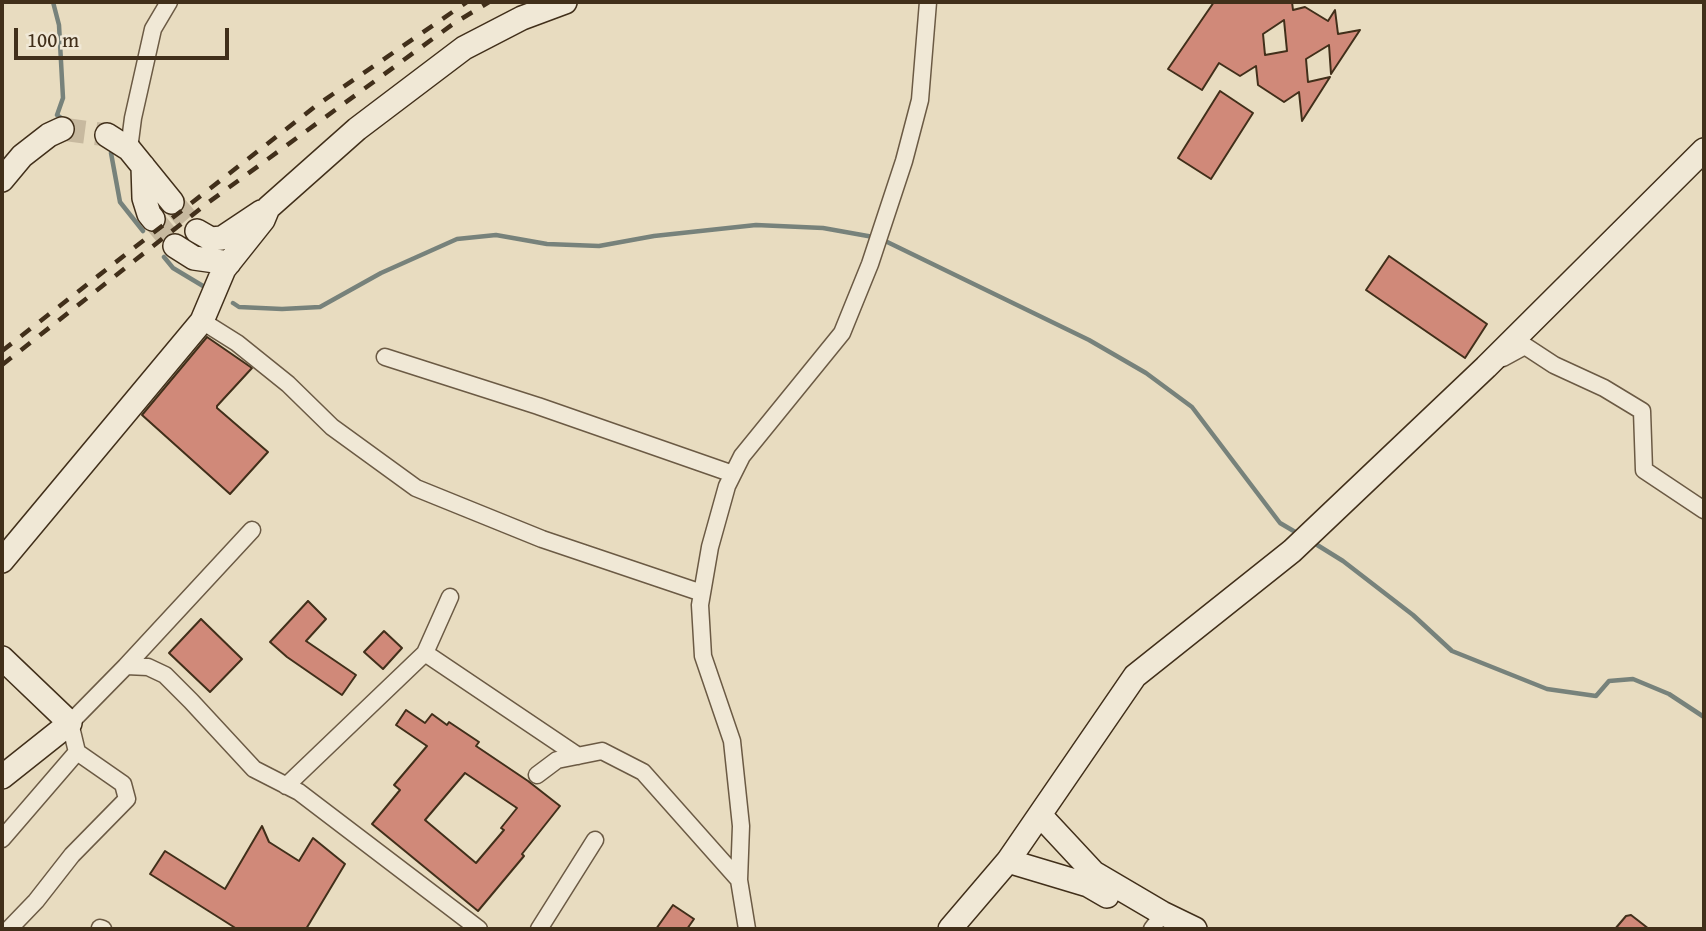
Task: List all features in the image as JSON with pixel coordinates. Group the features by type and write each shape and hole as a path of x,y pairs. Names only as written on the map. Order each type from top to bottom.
{"street":[{"path":"153,219 120,149 133,118 153,29 169,2"},
{"path":"197,231 211,239 222,238 268,208 357,129 464,48 522,18 565,2"},
{"path":"747,929 739,880 741,826 732,741 704,656 700,605 710,547 727,486 742,456 842,332 870,264 904,161 920,100 928,2"},
{"path":"2,180 22,156 56,136"},
{"path":"120,149 172,202"},
{"path":"950,929 1007,861 1041,815 1135,676 1292,551 1486,368 1704,150"},
{"path":"2,561 202,321 224,270 268,208"},
{"path":"175,246 194,258 229,263"},
{"path":"202,321 237,343 288,384 332,427 416,488 542,538 702,593"},
{"path":"1486,368 1525,346 1554,365 1604,388 1642,411 1644,470 1704,510"},
{"path":"385,357 538,406 733,474"},
{"path":"2,777 70,723 252,530"},
{"path":"286,786 425,653 450,597"},
{"path":"425,653 578,756"},
{"path":"2,658 70,723 78,752 123,785 127,799 72,855 20,926"},
{"path":"126,666 148,667 165,675 254,769 299,792 479,929"},
{"path":"537,775 557,760 602,751 643,772 739,880"},
{"path":"2,839 78,752"},
{"path":"1041,815 1094,873 1195,929"},
{"path":"539,929 596,840"},
{"path":"1007,861 1088,885 1157,928"}],"building":[{"path":"1214,2 1292,2 1293,10 1305,7 1328,21 1335,10 1338,34 1360,30 1331,74 1329,45 1306,59 1308,82 1330,77 1302,121 1299,92 1284,102 1258,85 1256,66 1240,76 1219,63 1202,90 1168,69","holes":["1284,20 1287,51 1265,55 1263,34"]},
{"path":"1220,91 1253,113 1211,179 1178,158"},
{"path":"1389,256 1487,324 1465,358 1366,290"},
{"path":"207,337 252,368 217,408 268,452 230,494 142,415"},
{"path":"308,601 326,619 306,641 356,675 342,695 270,642"},
{"path":"201,619 242,659 210,692 169,653"},
{"path":"384,631 402,648 383,669 364,652"},
{"path":"406,710 425,723 432,714 447,725 449,722 479,742 476,746 560,806 522,854 524,856 478,911 372,824 400,790 394,785 427,746 396,725","holes":["465,773 517,808 501,828 504,830 476,863 425,820"]},
{"path":"262,826 269,842 299,861 313,838 345,864 306,929 237,929 150,874 165,851 225,889"},
{"path":"673,905 694,919 687,929 656,929"},
{"path":"1631,915 1649,929 1615,929 1626,916"}],"waterway":[{"path":"53,2 59,25 63,98 57,115 66,121"},
{"path":"111,153 120,202 143,231"},
{"path":"233,303 239,307 282,309 320,307 381,273 457,239 496,235 547,244 599,246 654,236 756,225 823,228 879,238 1089,340 1146,373 1192,407 1280,523 1297,533"},
{"path":"164,257 173,268 208,289"},
{"path":"1314,543 1343,561 1413,615 1452,651 1547,689 1596,696 1609,681 1633,679 1669,694 1704,717"}],"tunnel":[{"path":"62,129 107,135"},
{"path":"172,202 197,231"},
{"path":"153,219 175,246"}],"railway":[{"path":"2,351 317,105 467,2"},
{"path":"2,365 209,202 453,24 489,2"}]}
